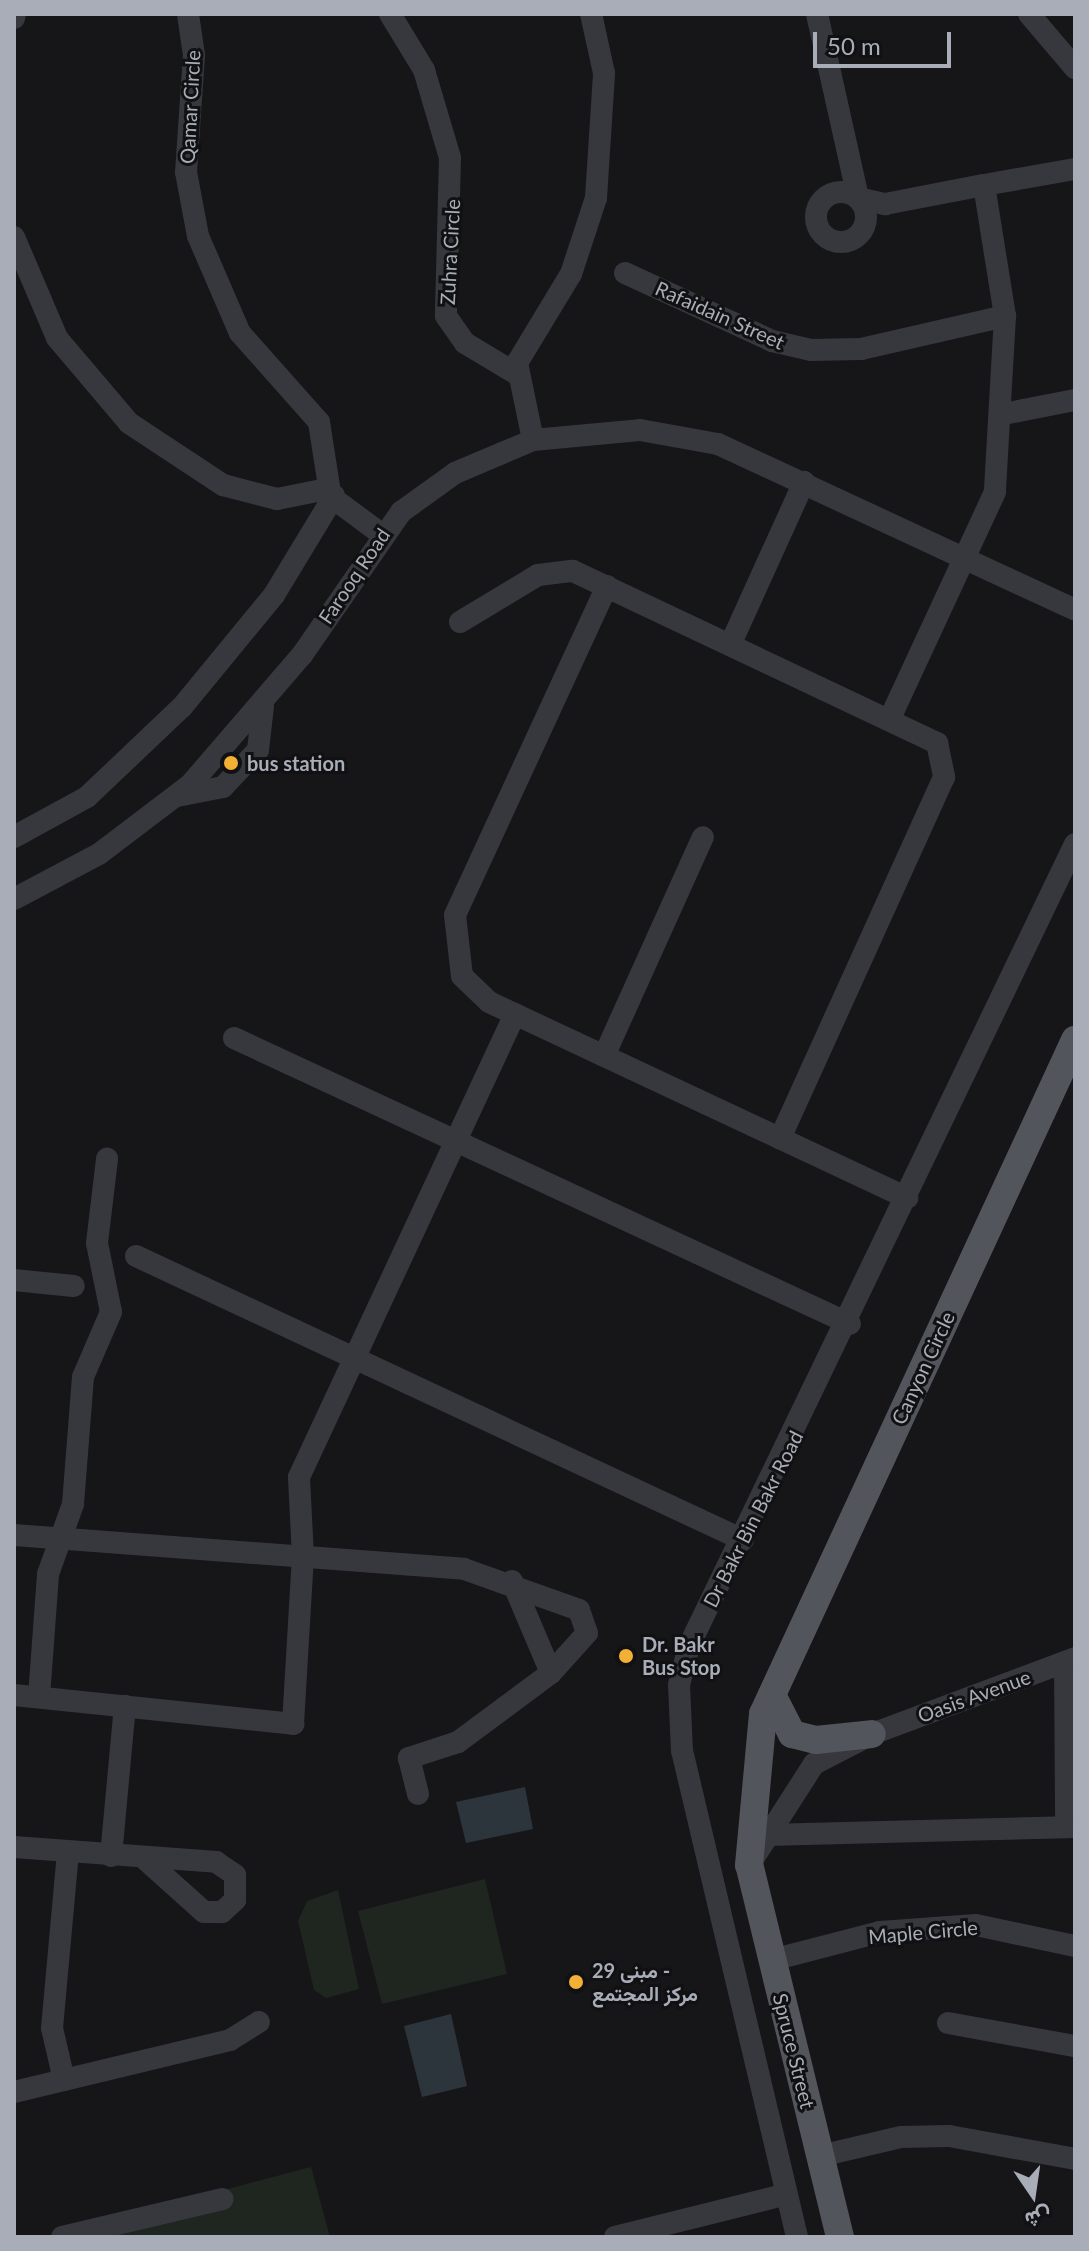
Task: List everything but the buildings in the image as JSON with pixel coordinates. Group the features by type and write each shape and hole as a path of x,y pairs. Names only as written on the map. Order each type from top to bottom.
{"main road":[{"name":"Canyon Circle","path":"749,1865 772,1695 1075,1040"},
{"path":"772,1695 792,1734 816,1740"},
{"name":"Oasis Avenue","path":"763,1747 872,1734"},
{"name":"Spruce Street","path":"749,1865 840,2237"}],"street":[{"name":"Qamar Circle","path":"188,14 194,55 185,157 198,236 240,333 268,372 319,422 332,494"},
{"name":"Zuhra Circle","path":"390,14 424,70 450,158 446,316 465,343 515,373"},
{"path":"533,440 515,373 520,352 571,274 596,198 604,73 591,14"},
{"path":"817,14 858,198 885,204 1075,169"},
{"path":"1029,14 1075,68"},
{"path":"890,718 967,560 995,492 1003,414 1005,316 984,185"},
{"path":"14,237 57,338 129,423 223,485 277,499 312,489 332,494 380,533"},
{"name":"Rafaidain Street","path":"625,273 772,341 811,350 861,349 1005,316"},
{"path":"1003,414 1075,400"},
{"name":"Farooq Road","path":"14,899 99,854 176,796 263,704 380,533 455,473 533,440 597,430 677,433 804,482 1075,610"},
{"path":"731,643 804,482"},
{"path":"14,837 87,797 182,707 274,595 332,494"},
{"path":"460,622 550,571 573,571 890,718 937,743 944,777 780,1139"},
{"path":"607,586 455,915 462,976 489,1002 907,1198"},
{"path":"604,1056 703,837"},
{"name":"Dr Bakr Bin Bakr Road","path":"797,2237 676,1717 689,1646 850,1324 1075,844"},
{"path":"14,1695 293,1724 303,1557 299,1477 453,1139 515,1014"},
{"path":"234,1038 850,1324"},
{"path":"39,1697 48,1574 73,1504 83,1377 111,1312 97,1243 107,1159"},
{"path":"136,1256 743,1540"},
{"path":"14,1280 74,1286"},
{"path":"14,1535 464,1569 512,1581 584,1617 583,1641 551,1673 458,1742 409,1758 418,1794"},
{"path":"512,1581 551,1673"},
{"path":"767,1835 1071,1825 1070,1660"},
{"name":"Oasis Avenue","path":"749,1865 814,1764 872,1734 1070,1660"},
{"path":"111,1856 125,1706"},
{"path":"14,1847 145,1859"},
{"path":"64,2080 52,2028 68,1852"},
{"name":"Maple Circle","path":"772,1960 880,1932 976,1925 1075,1946"},
{"path":"14,2092 230,2040 259,2022"},
{"path":"948,2023 1075,2046"},
{"path":"820,2156 901,2137 949,2136 1075,2159"},
{"path":"626,2236 698,2227 787,2194"},
{"path":"62,2237 223,2199"}],"shaded area":[{"path":"525,1787 533,1829 466,1843 456,1802"},
{"path":"485,1879 507,1974 382,2004 358,1911"},
{"path":"338,1890 359,1989 326,1998 314,1990 298,1921 307,1901"},
{"path":"451,2014 467,2086 422,2097 404,2026"},
{"path":"311,2167 330,2237 47,2237"}],"place":[{"name":"bus station","path":"231,763"},
{"name":"Dr. Bakr Bus Stop","path":"626,1656"},
{"name":"مبنى 29 - مركز المجتمع","path":"576,1982"}]}
